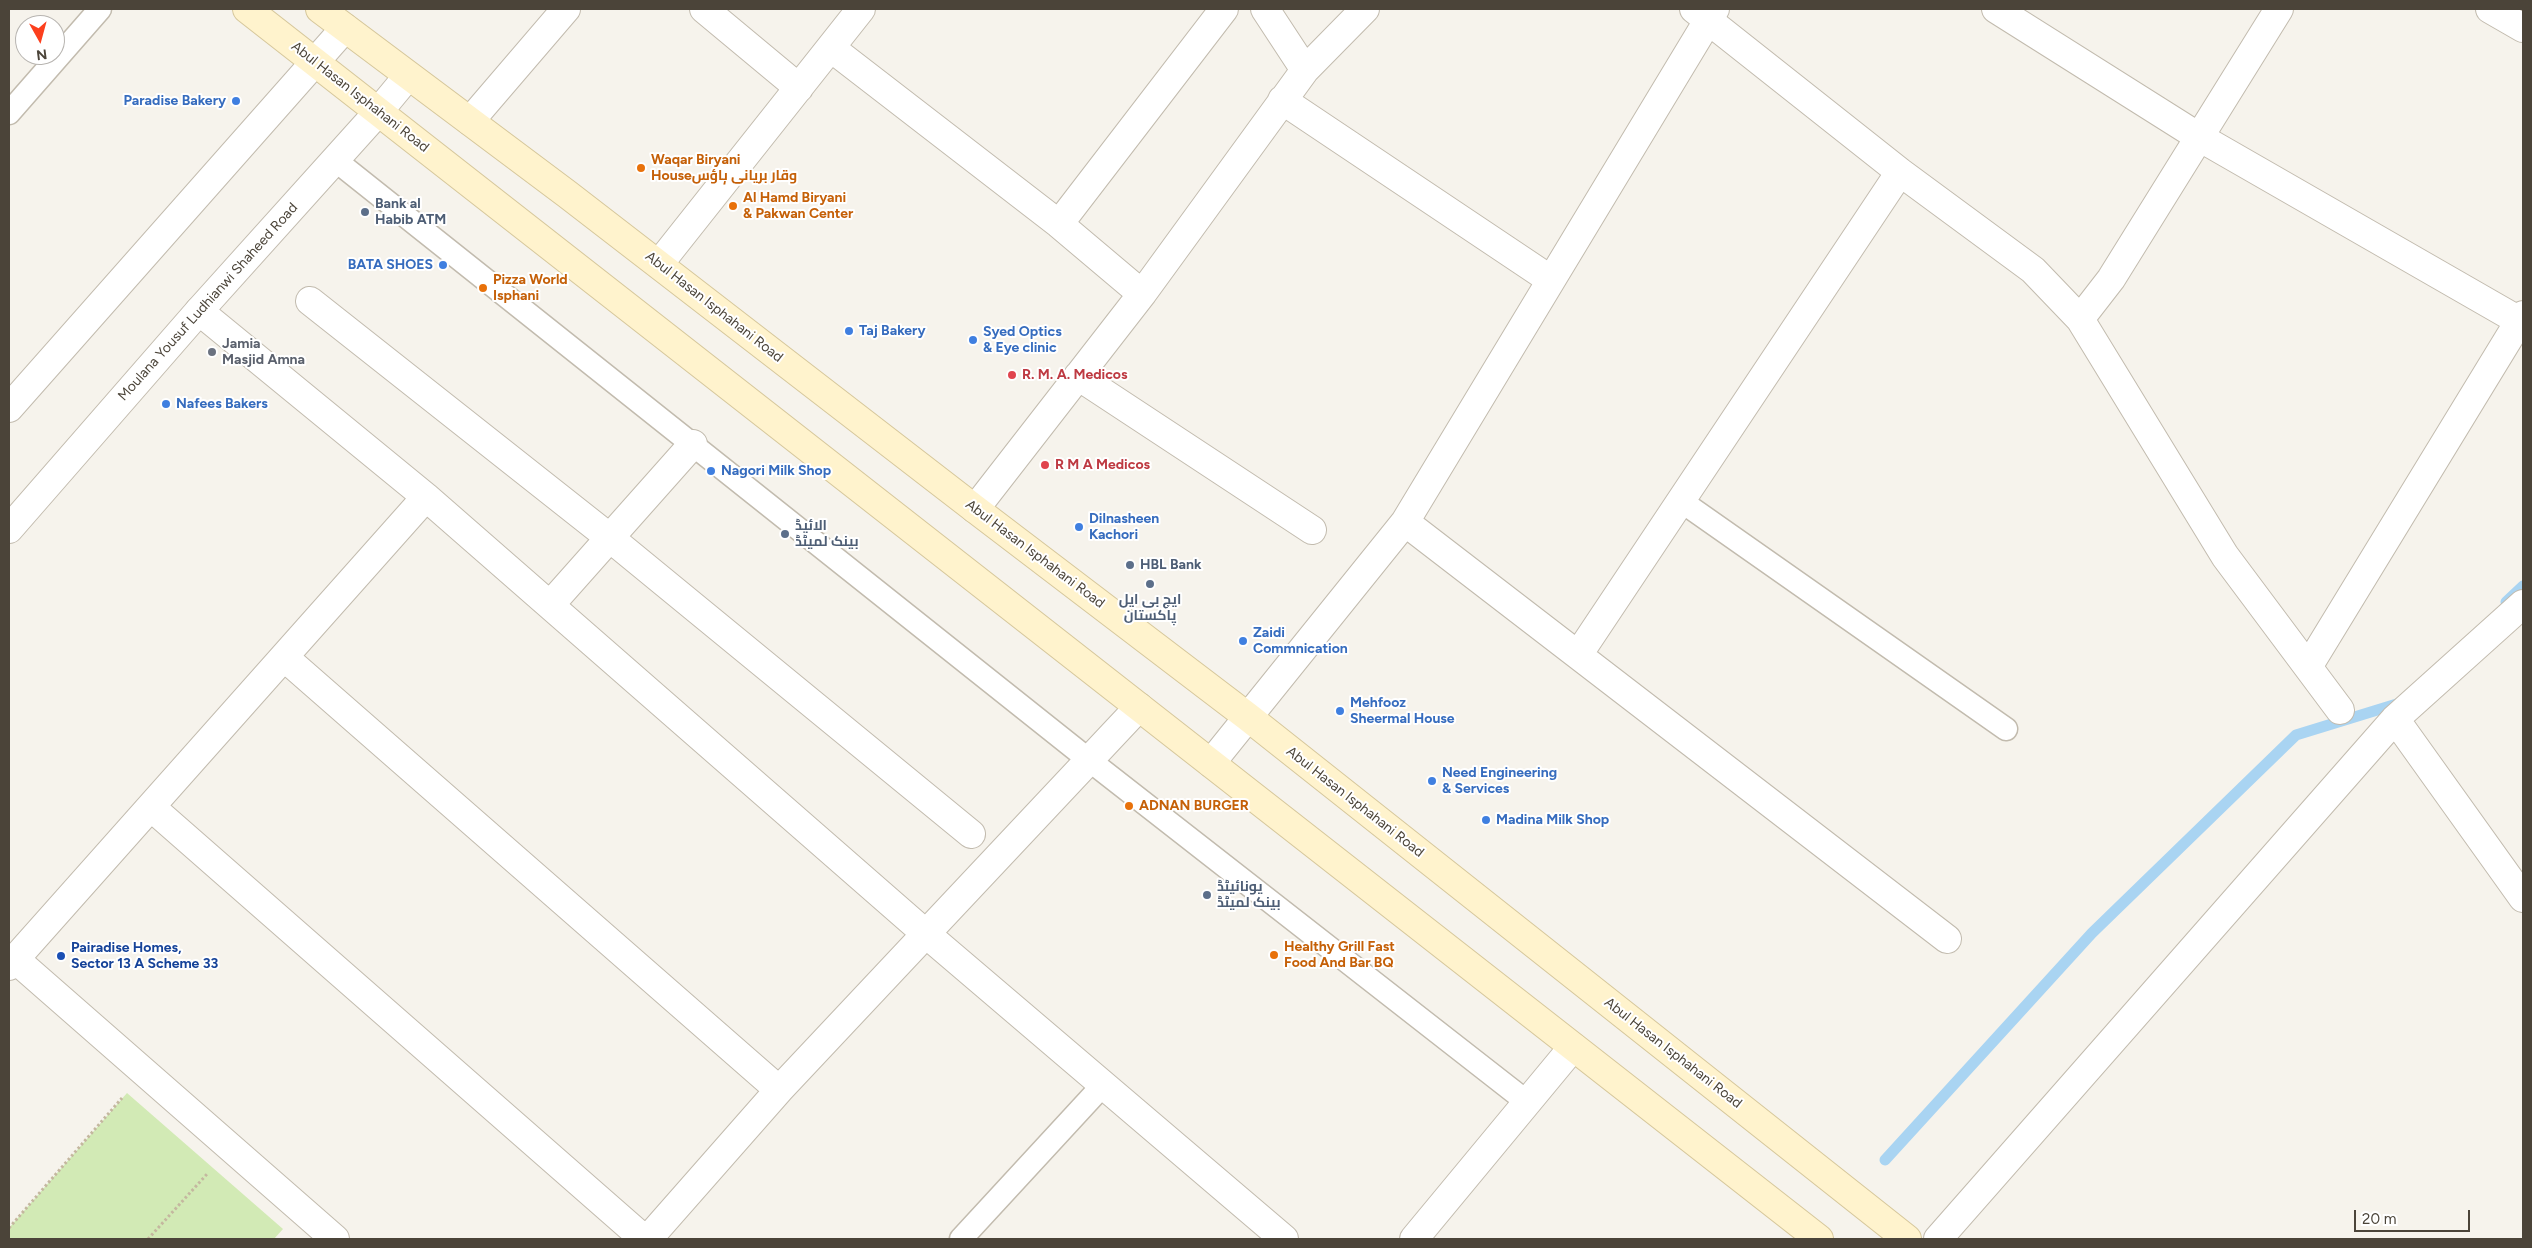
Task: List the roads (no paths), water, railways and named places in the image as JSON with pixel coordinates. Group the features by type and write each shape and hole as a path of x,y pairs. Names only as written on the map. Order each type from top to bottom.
{"main road":[{"name":"Abul Hasan Isphahani Road","path":"247,9 1818,1239"},
{"name":"Abul Hasan Isphahani Road","path":"320,9 659,264 975,509 1248,717 1907,1239"}],"street":[{"path":"470,121 566,9"},
{"path":"704,9 799,88"},
{"path":"659,264 861,9"},
{"path":"1059,224 1224,9"},
{"path":"1265,9 1304,70"},
{"path":"975,509 1142,294 1304,70 1365,9"},
{"path":"1996,9 2199,137 2522,320 2308,667"},
{"path":"2080,319 2110,279 2279,9"},
{"path":"2490,9 2523,28"},
{"path":"1210,763 1405,522 1551,280 1705,13 1900,172 2033,270 2080,319 2225,556 2340,710"},
{"path":"9,408 345,28"},
{"path":"831,48 1059,224 1142,294"},
{"name":"Moulana Yousuf Ludhianwi Shaheed Road","path":"9,529 199,311 379,112 408,76"},
{"path":"1282,100 1551,280"},
{"path":"1578,655 1900,172"},
{"path":"310,301 610,538 971,834"},
{"path":"199,311 426,497 925,933 1284,1239"},
{"path":"1078,376 1312,530"},
{"path":"550,605 693,444"},
{"path":"335,1239 12,963 426,497"},
{"path":"1405,522 1947,939"},
{"path":"1938,1239 2395,719 2523,604"},
{"path":"284,657 779,1090"},
{"path":"648,1239 779,1090 1139,707"},
{"path":"2395,719 2523,898"},
{"path":"151,807 644,1239"},
{"path":"1414,1239 1573,1047"}],"lane":[{"path":"9,113 100,9"},
{"path":"335,160 1089,760 1527,1102"},
{"path":"1681,501 2006,729"},
{"path":"961,1239 1103,1085"}],"waterway":[{"path":"2506,602 2523,586"},
{"path":"1885,1160 2092,933 2296,735 2400,703"}],"place":[{"name":"Paradise Bakery","path":"236,101"},
{"name":"Waqar Biryani Houseوقار بریانی ہاؤس","path":"641,168"},
{"name":"Al Hamd Biryani & Pakwan Center","path":"733,206"},
{"name":"Bank al Habib ATM","path":"365,212"},
{"name":"BATA SHOES","path":"443,265"},
{"name":"Pizza World Isphani","path":"483,288"},
{"name":"Taj Bakery","path":"849,331"},
{"name":"Syed Optics & Eye clinic","path":"973,340"},
{"name":"Jamia Masjid Amna","path":"212,352"},
{"name":"R. M. A. Medicos","path":"1012,375"},
{"name":"Nafees Bakers","path":"166,404"},
{"name":"R M A Medicos","path":"1045,465"},
{"name":"Nagori Milk Shop","path":"711,471"},
{"name":"Dilnasheen Kachori","path":"1079,527"},
{"name":"الائیڈ بینک لمیٹڈ","path":"785,534"},
{"name":"HBL Bank","path":"1130,565"},
{"name":"ایچ بی ایل پاکستان","path":"1150,584"},
{"name":"Zaidi Commnication","path":"1243,641"},
{"name":"Mehfooz Sheermal House","path":"1340,711"},
{"name":"Need Engineering & Services","path":"1432,781"},
{"name":"ADNAN BURGER","path":"1129,806"},
{"name":"Madina Milk Shop","path":"1486,820"},
{"name":"یونائیٹڈ بینک لمیٹڈ","path":"1207,895"},
{"name":"Healthy Grill Fast Food And Bar BQ","path":"1274,955"},
{"name":"Pairadise Homes, Sector 13 A Scheme 33","path":"61,956"}]}
